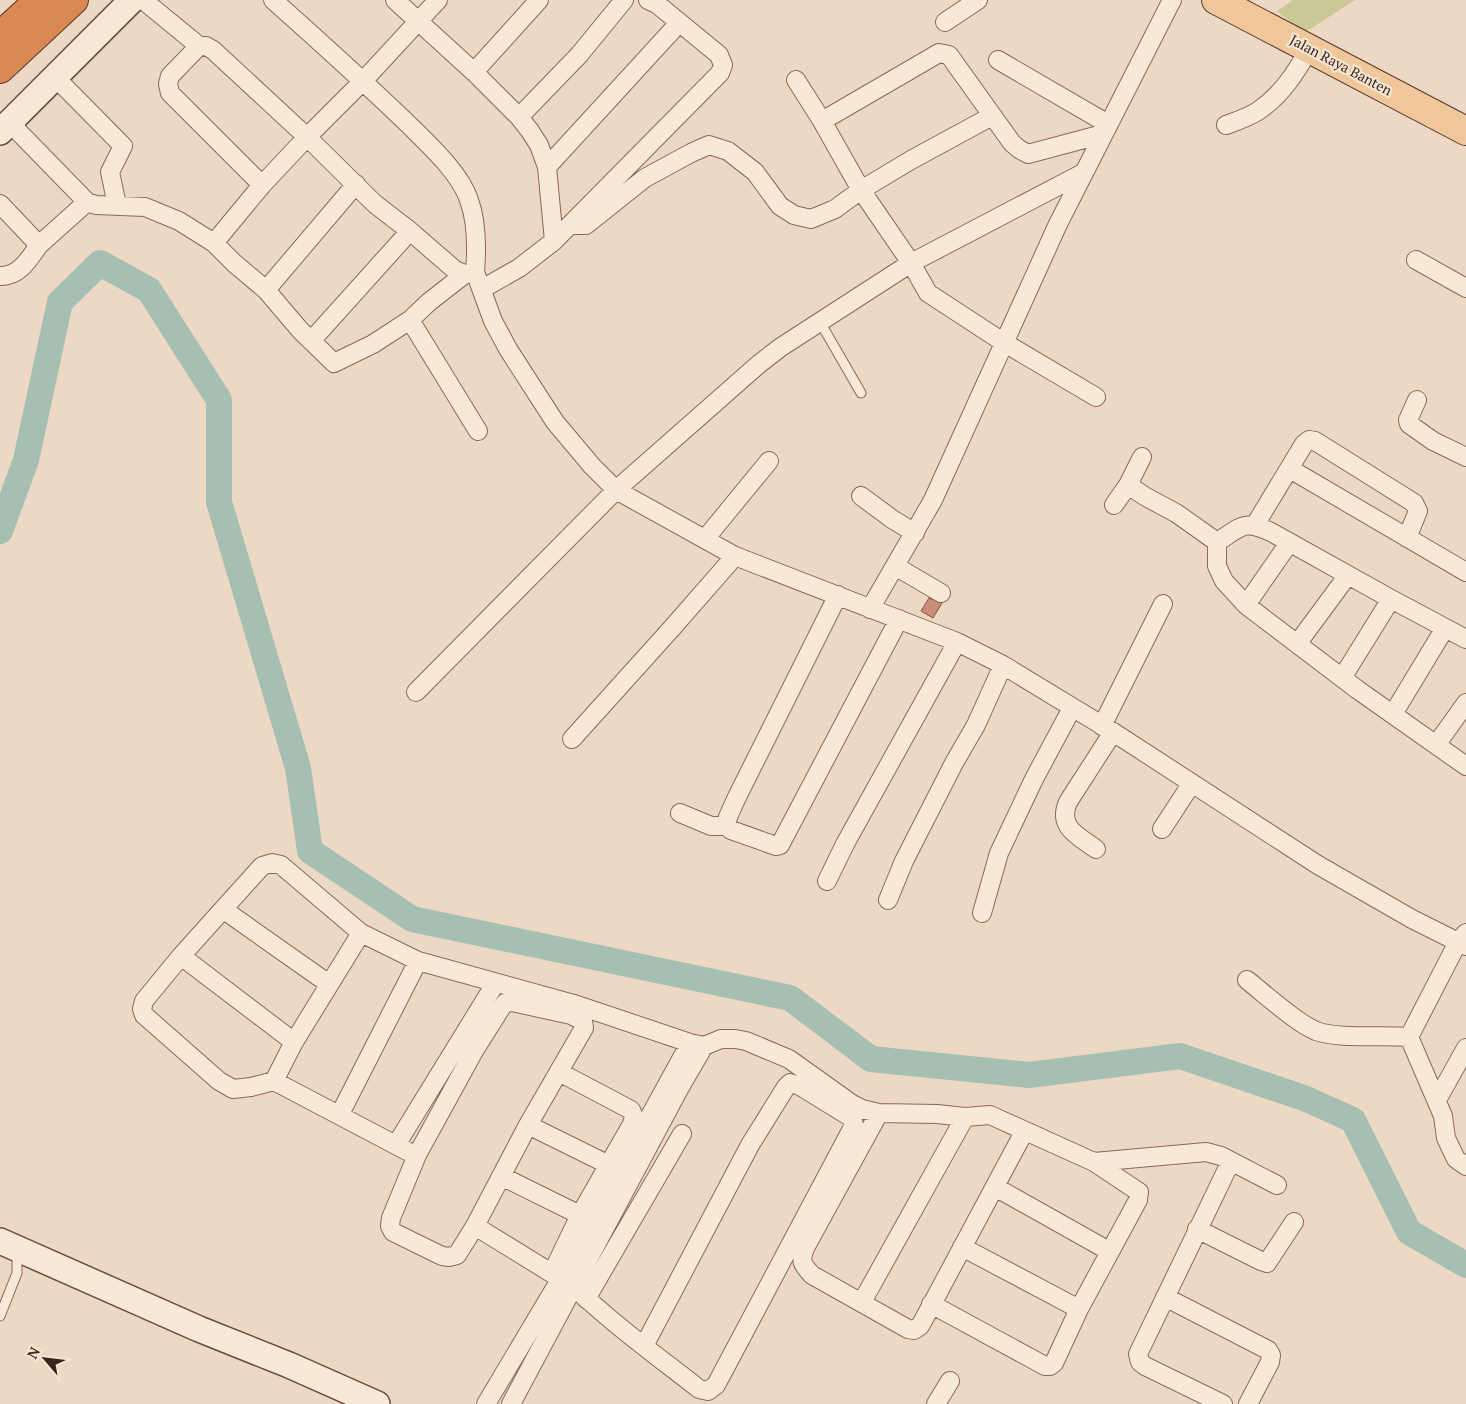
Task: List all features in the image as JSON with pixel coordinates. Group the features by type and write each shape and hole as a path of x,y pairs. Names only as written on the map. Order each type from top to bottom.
{"highway":[{"path":"0,36 39,0"},
{"path":"0,69 74,0"}],"main road":[{"name":"Jalan Raya Banten","path":"1216,0 1466,131"}],"street":[{"path":"132,0 4,127 87,202 96,205 145,207 180,221 214,242 234,263 266,290 334,363 373,344 410,320 429,302 470,273"},
{"path":"143,0 199,46 206,46 213,50 307,137 375,204 455,270 470,273"},
{"path":"273,0 363,81 435,151 462,185 469,200 475,230 470,273 482,290 493,321 508,349 555,422 592,466 616,490 735,556 957,642 1003,665 1108,729 1318,865 1412,919 1463,940 1409,1037"},
{"path":"395,0 474,72 519,117 539,146 547,167 554,241"},
{"path":"214,242 262,185 438,0"},
{"path":"474,72 539,0"},
{"path":"519,117 579,55 624,0"},
{"path":"945,22 978,0"},
{"path":"870,609 933,500 953,459 1003,342 1083,173 1172,0"},
{"path":"482,290 519,268 554,241 720,73 723,64 719,55 655,1"},
{"path":"547,167 679,23"},
{"path":"199,46 170,76 168,84 170,93 262,185"},
{"path":"1226,125 1257,112 1271,100 1286,86 1310,48"},
{"path":"822,121 939,53 949,55 1012,143 1028,154 1105,129"},
{"path":"998,60 1105,129"},
{"path":"54,76 123,146 110,172 117,205"},
{"path":"796,80 862,190 911,263 928,293 1003,342 1096,397"},
{"path":"570,225 586,225 645,178 709,145 728,151 755,172 780,206 794,215 811,219 835,209 911,160 992,116"},
{"path":"416,692 616,490 759,364 911,263 1083,173"},
{"path":"266,290 356,184"},
{"path":"0,276 21,269 39,245 87,202"},
{"path":"0,204 39,245"},
{"path":"311,340 410,231"},
{"path":"1416,260 1466,288"},
{"path":"410,320 478,431"},
{"path":"1417,400 1408,424 1433,440 1466,456"},
{"path":"1255,525 1304,444 1309,440 1314,441 1414,503 1418,511 1407,538"},
{"path":"1114,505 1128,485 1142,457"},
{"path":"705,539 769,461"},
{"path":"1290,469 1407,538 1464,563"},
{"path":"1128,485 1176,513 1217,542"},
{"path":"861,496 914,533"},
{"path":"1217,542 1240,528 1249,524 1255,525 1466,639"},
{"path":"1217,542 1217,566 1224,581 1246,605 1342,678 1466,766"},
{"path":"1246,605 1289,543"},
{"path":"572,739 735,556"},
{"path":"895,566 941,593"},
{"path":"1297,644 1348,575"},
{"path":"726,826 737,797 838,595"},
{"path":"1342,678 1391,599"},
{"path":"1096,849 1070,830 1064,820 1064,811 1108,729 1163,604"},
{"path":"680,813 711,826 726,826 731,830 776,846 780,845 899,619"},
{"path":"1393,714 1445,628"},
{"path":"827,881 845,844 957,642"},
{"path":"888,900 904,861 954,763 976,725 1003,665"},
{"path":"1436,745 1466,703"},
{"path":"982,912 999,853 1034,779 1072,708"},
{"path":"1162,829 1192,783"},
{"path":"417,1155 274,1081 233,1089 219,1081 144,1016 142,1009 144,1001 181,956 262,866 272,863 281,865 361,933 418,961 495,984 577,1005 697,1044 721,1039 735,1039 746,1042 789,1059 852,1104 862,1109 879,1113 937,1114 965,1117 990,1115 1094,1162 1139,1192 1138,1200 1079,1309 1054,1363 1050,1366 1045,1366 931,1304"},
{"path":"224,910 329,984"},
{"path":"274,1081 294,1042 361,933"},
{"path":"181,956 294,1042"},
{"path":"340,1114 418,961"},
{"path":"1247,980 1303,1024 1316,1031 1333,1034 1409,1037"},
{"path":"396,1145 495,984"},
{"path":"512,1002 571,1015 583,1021 584,1028 528,1125 475,1226 457,1254 449,1257 442,1256 393,1232 390,1226 391,1218 417,1155 474,1051 504,1003 512,1002"},
{"path":"1409,1037 1443,1116 1446,1138 1456,1159 1466,1165"},
{"path":"488,1403 552,1311 568,1284 697,1044"},
{"path":"1437,1100 1466,1048"},
{"path":"558,1072 631,1110 634,1117 632,1124 580,1215 568,1284"},
{"path":"475,1226 568,1284 644,1346 699,1389 708,1391 716,1385 854,1125 852,1118 800,1086 790,1083 786,1087 750,1145 644,1346"},
{"path":"879,1113 802,1257 803,1265 812,1275 908,1329 914,1330 920,1326 1024,1132"},
{"path":"862,1302 965,1117"},
{"path":"528,1125 609,1165"},
{"path":"568,1284 682,1134"},
{"path":"1094,1162 1206,1152 1221,1156 1278,1186"},
{"path":"1223,1404 1145,1366 1140,1362 1138,1354 1231,1161"},
{"path":"501,1176 580,1215"},
{"path":"995,1187 1109,1251"},
{"path":"1197,1229 1261,1261 1267,1262 1294,1222"},
{"path":"9,1245 371,1403"},
{"path":"962,1247 1079,1309"},
{"path":"1165,1297 1268,1350 1271,1355 1270,1362 1248,1404"},
{"path":"512,1404 552,1311"},
{"path":"936,1404 950,1381"}],"lane":[{"path":"820,322 861,393"},
{"path":"0,1316 17,1273 9,1245"}],"shaded area":[{"path":"1293,0 1355,0 1304,33 1277,11"}],"building":[{"path":"929,598 942,603 933,618 921,611"}],"waterway":[{"path":"0,531 26,460 60,302 100,263 149,290 219,400 219,502 298,768 310,851 412,919 790,998 871,1059 1029,1075 1180,1056 1304,1098 1353,1120 1409,1232 1466,1265"}]}
